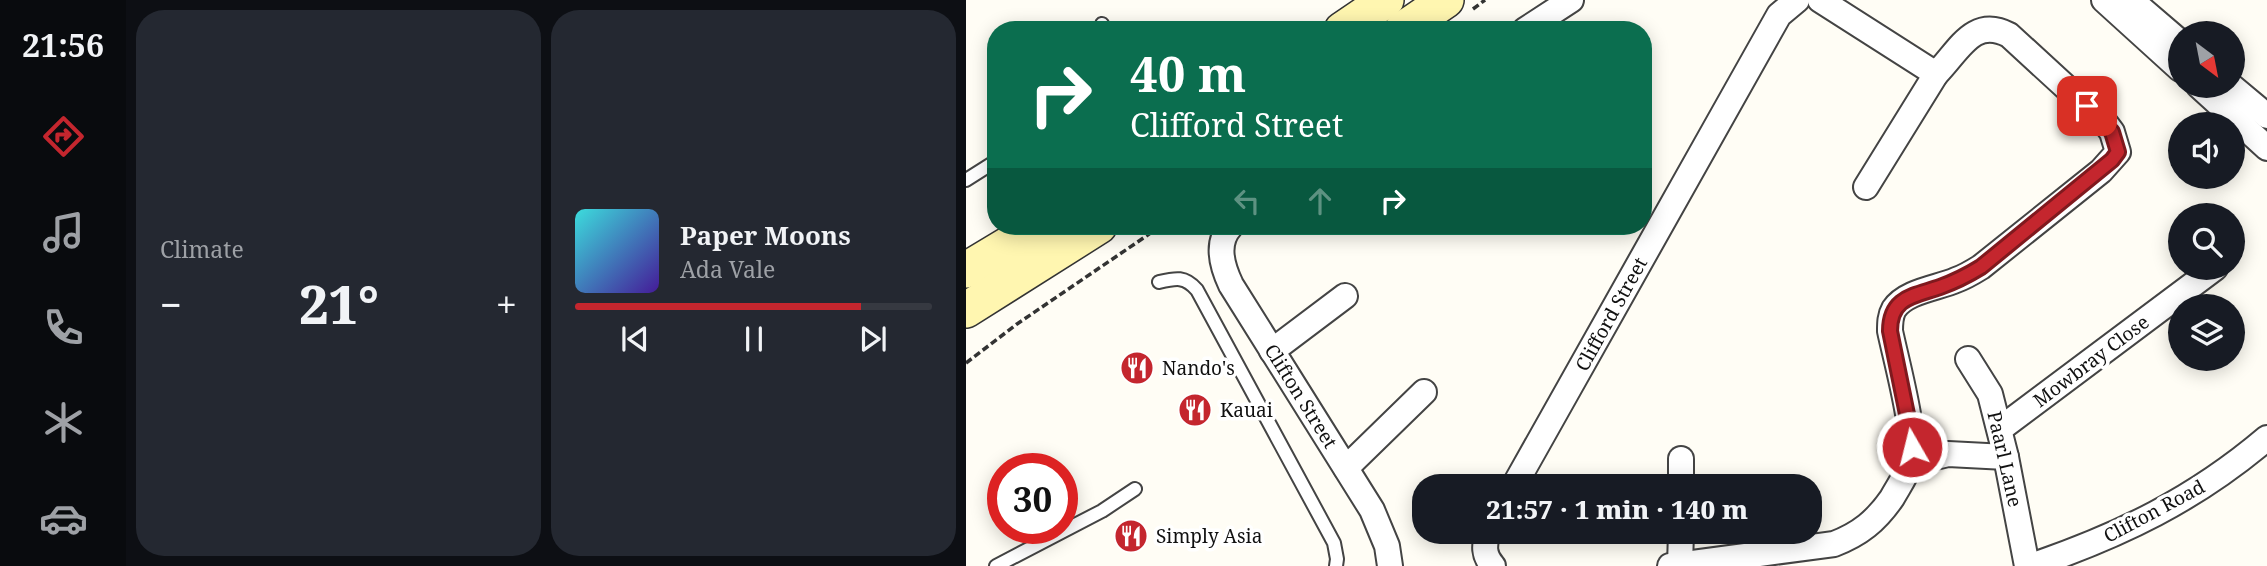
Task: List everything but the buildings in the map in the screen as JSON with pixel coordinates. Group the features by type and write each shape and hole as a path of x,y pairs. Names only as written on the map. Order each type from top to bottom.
{"main road":[{"path":"1355,21 1386,0"},
{"path":"1415,21 1446,0"},
{"path":"966,310 1084,235"},
{"path":"966,270 1012,237"}],"street":[{"path":"1539,21 1571,0"},
{"name":"Clifford Street","path":"1521,474 1779,15 1797,0"},
{"path":"1820,0 1936,74"},
{"path":"2130,6 2168,34"},
{"path":"2130,6 2168,54"},
{"path":"1679,544 1675,565 1834,544 1856,536 1871,524 1886,507 1911,463 1910,429 1890,331 1890,319 1894,310 1912,296 1960,279 1981,267 2101,171 2118,152 2112,132 2106,124 2009,35 1989,28 1969,37 1936,74 1866,187"},
{"path":"2212,98 2267,148"},
{"path":"2245,98 2267,116"},
{"name":"Clifton Street","path":"1226,235 1221,246 1223,268 1381,527 1390,566"},
{"name":"Mowbray Close","path":"2000,429 2199,280"},
{"path":"1272,351 1345,296"},
{"name":"Paarl Lane","path":"1968,359 1990,394 2029,566"},
{"path":"1346,468 1424,392"},
{"name":"Clifton Road","path":"2029,566 2117,534 2172,506 2234,466 2267,438"},
{"path":"1911,463 1948,454 2006,457"},
{"path":"1681,459 1681,474"},
{"path":"1485,544 1487,560 1493,566"}],"lane":[{"path":"966,180 987,167"},
{"path":"1159,282 1181,278 1190,282 1197,290 1334,543 1336,566"},
{"path":"996,566 1101,511 1135,489"}],"path":[{"path":"966,363 1017,324 1148,235"}],"place":[{"name":"Nando's","path":"1137,368"},
{"name":"Kauai","path":"1195,410"},
{"name":"Simply Asia","path":"1131,536"}],"route":[{"path":"1912,447 1890,331 1890,319 1894,310 1912,296 1960,279 1981,267 2112,160 2118,152 2112,132 2087,106"}]}
